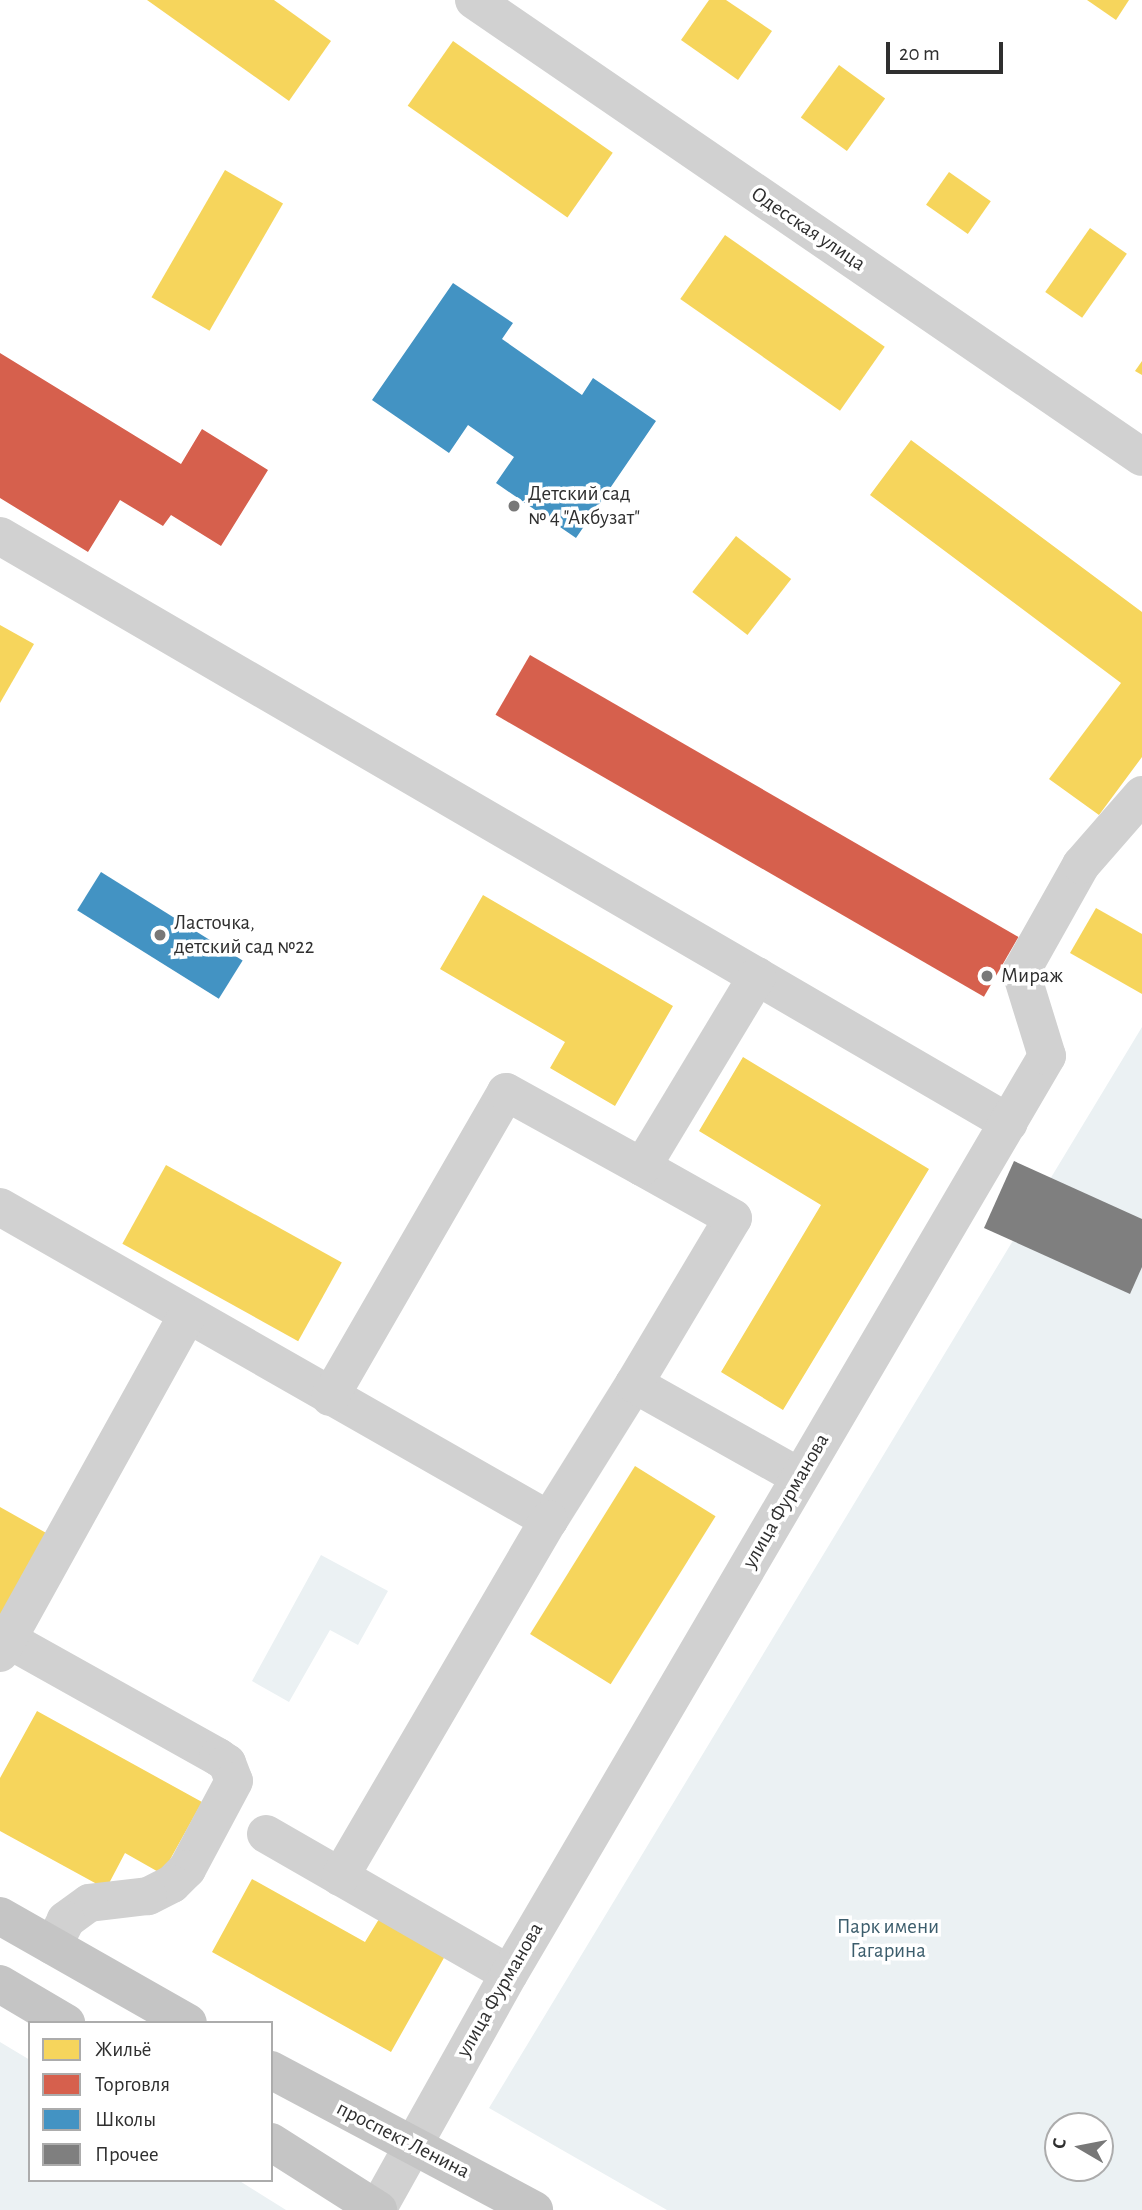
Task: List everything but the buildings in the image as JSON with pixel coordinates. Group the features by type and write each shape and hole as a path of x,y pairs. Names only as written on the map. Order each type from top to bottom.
{"main road":[{"path":"0,1916 184,2021"},
{"path":"0,1984 63,2021"},
{"name":"проспект Ленина","path":"273,2071 411,2147 534,2210"},
{"path":"273,2143 377,2210"}],"street":[{"name":"Одесская улица","path":"474,0 1142,457"},
{"path":"0,536 1009,1123"},
{"name":"улица Фурманова","path":"377,2210 509,1974 1047,1056 1021,972 1081,865 1142,794"},
{"path":"642,1167 757,976"},
{"path":"330,1397 506,1091 733,1218 549,1520 340,1877"},
{"path":"0,1207 186,1317 549,1520"},
{"path":"52,1946 66,1920 89,1903 148,1896 172,1884 187,1868 234,1781 227,1763 218,1757 4,1646 186,1317"},
{"path":"634,1384 800,1478"},
{"path":"265,1834 509,1974"}],"green space":[{"name":"Парк имени Гагарина","path":"1142,1027 1142,2210 667,2210 489,2108"},
{"path":"321,1555 388,1591 358,1645 330,1630 289,1702 252,1681"},
{"path":"0,2042 28,2059 28,2182 241,2182 286,2210 0,2210"}],"place":[{"name":"Детский сад № 4 \"Акбузат\"","path":"514,506"},
{"name":"Ласточка, детский сад №22","path":"160,935"},
{"name":"Мираж","path":"987,976"}]}
